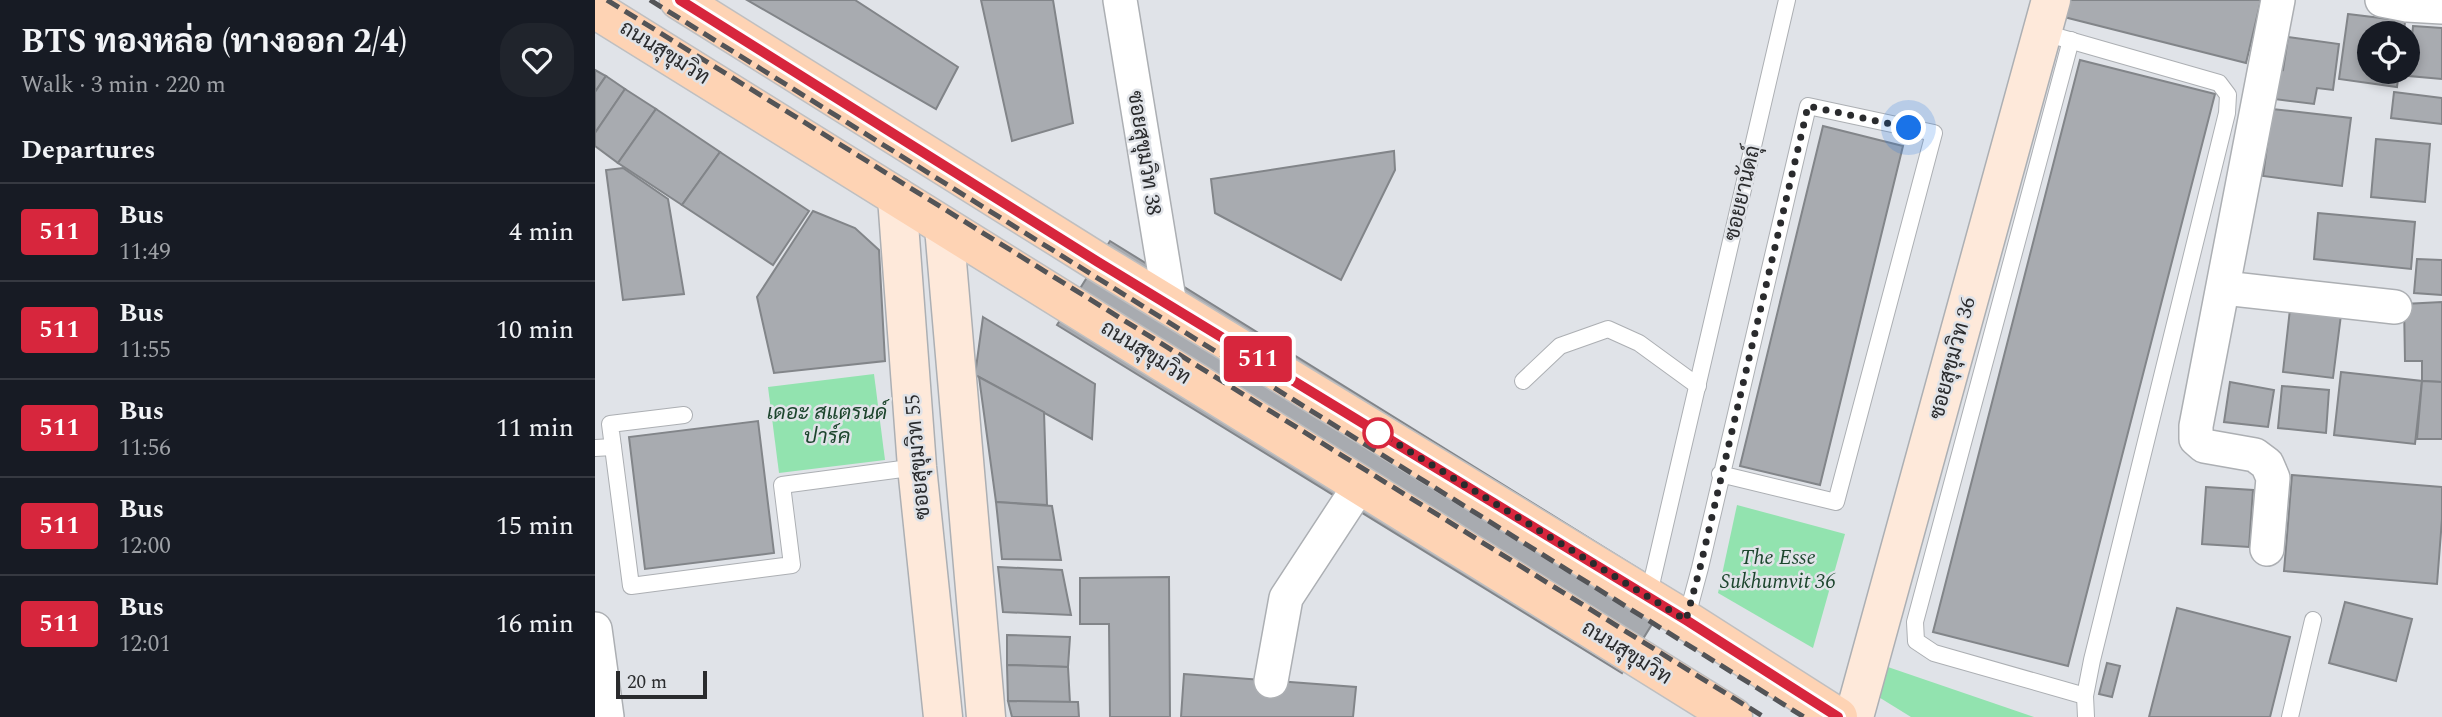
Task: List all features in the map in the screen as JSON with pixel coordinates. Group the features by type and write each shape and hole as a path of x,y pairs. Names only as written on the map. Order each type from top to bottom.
{"main road":[{"path":"686,2 974,185 1686,620 1838,717"},
{"name":"ถนนสุขุมวิท","path":"595,9 1733,717"},
{"name":"ซอยสุขุมวิท 36","path":"1854,717 2054,24"},
{"path":"897,198 919,150"},
{"path":"974,185 944,227 986,717"},
{"name":"ซอยสุขุมวิท 55","path":"897,198 917,467 943,717"}],"street":[{"name":"ซอยสุขุมวิท 38","path":"1120,0 1170,305"},
{"path":"2267,549 2273,478 2267,464 2255,455 2204,446 2196,439 2196,422 2278,0"},
{"path":"2382,0 2442,7"},
{"path":"2224,288 2395,307"},
{"path":"1271,681 1286,598 1360,485"},
{"path":"595,629 607,717"}],"lane":[{"name":"ซอยยานัดถุ์","path":"1648,598 1787,0"},
{"path":"2085,696 1934,653 1916,641 1915,622 2054,24 2219,83 2228,95 2224,127 2085,696 2086,717"},
{"path":"1686,620 1700,568 1720,474 1808,106 1934,133 1836,502 1720,474"},
{"path":"1523,381 1560,346 1608,329 1639,343 1698,386"},
{"path":"684,415 610,425 631,586 792,565 782,485 917,467"},
{"path":"595,448 613,447"},
{"path":"2290,717 2313,620"}],"green space":[{"name":"เดอะ สแตรนด์ ปาร์ค","path":"874,374 885,460 779,473 768,387"},
{"name":"The Esse Sukhumvit 36","path":"1737,505 1845,534 1813,648 1718,593"},
{"path":"1885,666 2034,717 1911,717 1877,696"}],"building":[{"path":"747,0 855,0 958,67 936,109"},
{"path":"981,0 1053,0 1073,123 1012,141"},
{"path":"2069,0 2261,0 2246,63 2064,17"},
{"path":"2348,14 2405,21 2357,21 2357,81 2339,79"},
{"path":"2420,26 2442,28 2442,79 2420,77"},
{"path":"2288,37 2339,44 2333,90 2317,88 2314,104 2266,98 2270,68 2283,70"},
{"path":"2080,60 2215,94 2068,666 1933,632"},
{"path":"595,70 606,76 595,92"},
{"path":"606,76 625,89 595,133 595,92"},
{"path":"2375,84 2397,84 2397,87"},
{"path":"625,89 656,109 618,163 595,146 595,133"},
{"path":"2394,92 2442,98 2442,124 2391,118"},
{"path":"656,109 720,152 682,205 618,163"},
{"path":"2272,109 2351,118 2342,186 2263,176"},
{"name":"The Esse Sukhumvit 36","path":"1823,126 1903,146 1820,485 1740,466"},
{"path":"2376,139 2430,144 2425,202 2371,197"},
{"path":"1394,151 1395,170 1341,280 1215,213 1211,179"},
{"path":"720,152 809,211 773,265 682,205"},
{"path":"623,168 668,199 684,294 623,300 606,170"},
{"path":"813,211 855,228 879,250 885,361 774,373 757,297"},
{"path":"2318,213 2415,222 2411,269 2314,259"},
{"path":"1110,241 1673,590 1622,673 1057,325"},
{"path":"2417,259 2442,260 2442,295 2414,293"},
{"path":"2442,302 2442,382 2422,381 2422,361 2405,361 2404,304"},
{"path":"2290,309 2341,315 2333,378 2283,372"},
{"path":"983,317 1095,384 1092,439 975,375"},
{"path":"2341,372 2422,381 2415,444 2334,435"},
{"path":"979,377 1044,412 1047,505 996,502"},
{"path":"2422,381 2442,382 2442,439 2417,439"},
{"path":"2230,382 2274,390 2268,427 2224,422"},
{"path":"2282,386 2329,390 2326,433 2278,428"},
{"path":"758,421 774,553 645,569 629,437"},
{"path":"2292,475 2442,487 2437,584 2284,571"},
{"path":"2206,487 2253,490 2249,547 2202,544"},
{"path":"996,502 1052,506 1061,560 1002,559"},
{"path":"998,567 1062,570 1071,615 1003,612"},
{"path":"1169,577 1170,717 1110,717 1109,624 1080,624 1080,578"},
{"path":"2345,602 2412,619 2396,681 2329,663"},
{"path":"2177,608 2290,637 2270,717 2149,717"},
{"path":"1007,635 1070,637 1068,667 1007,665"},
{"path":"2107,663 2120,666 2112,697 2099,694"},
{"path":"1007,665 1068,667 1070,703 1008,701"},
{"path":"1184,674 1356,687 1353,717 1181,717"},
{"path":"1008,701 1078,702 1079,717 1012,717"}],"railway":[{"path":"607,0 1764,717"},
{"path":"650,0 1804,717"}],"bus line":[{"name":"511","path":"680,0 1098,262 1686,620 1838,717"}],"route":[{"path":"1378,433 1373,429 1686,620 1808,106 1909,128"}]}
